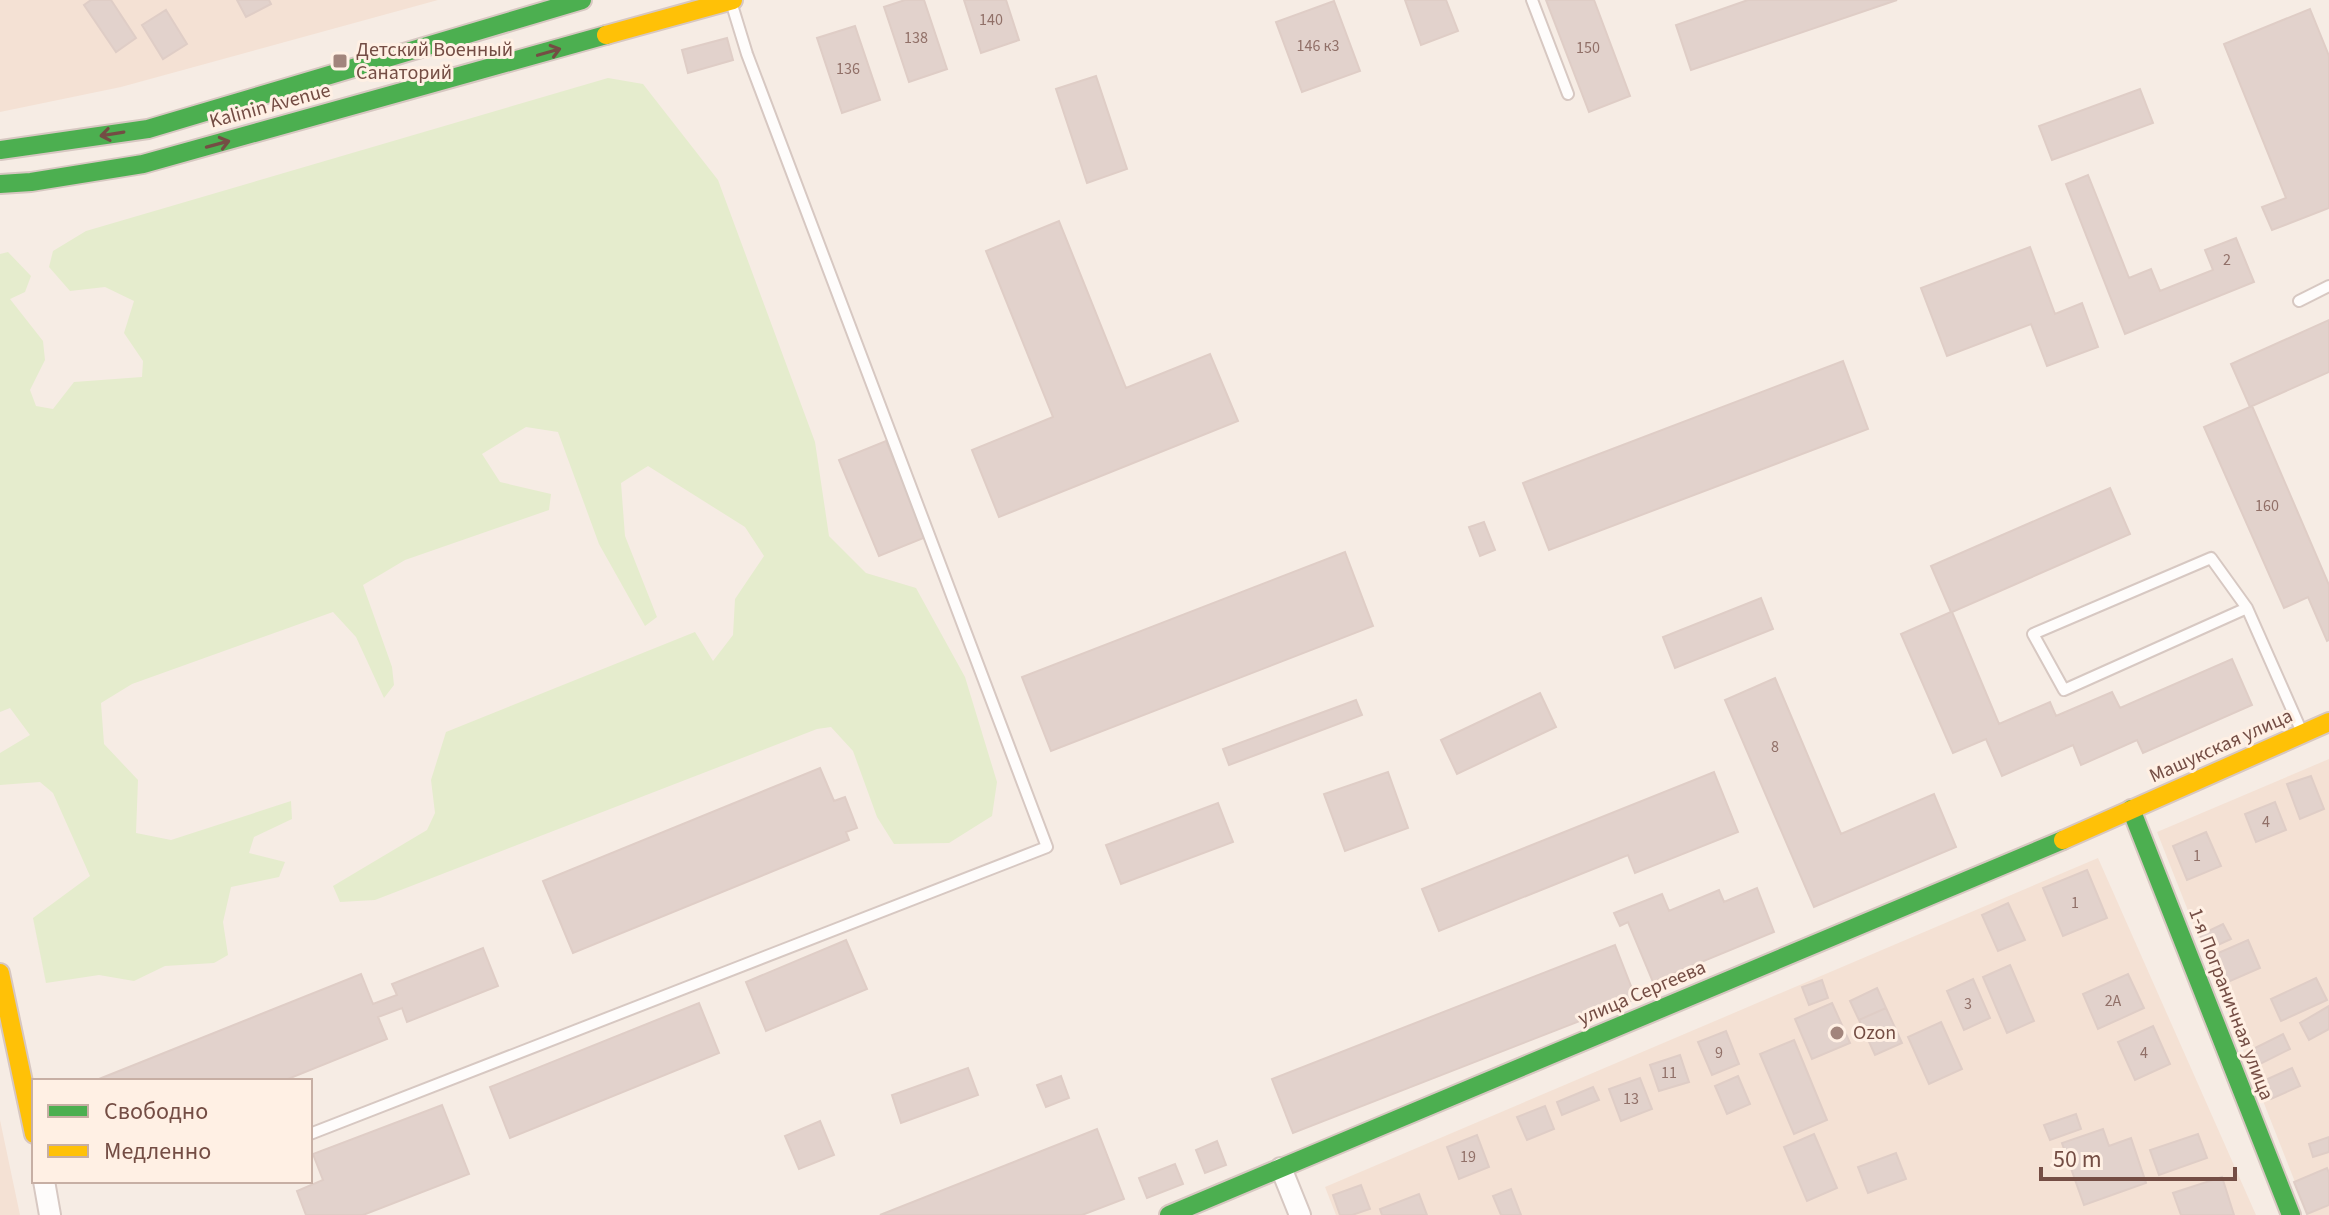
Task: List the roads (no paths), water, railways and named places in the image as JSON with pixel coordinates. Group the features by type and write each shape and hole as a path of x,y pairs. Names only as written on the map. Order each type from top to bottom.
{"street":[{"path":"504,0 510,22"},
{"name":"Kalinin Avenue","path":"0,150 148,129 582,0"},
{"name":"Kalinin Avenue","path":"0,184 143,164 732,0"},
{"name":"Машукская улица","path":"2131,809 2329,722"},
{"name":"улица Сергеева","path":"1169,1215 2012,863 2131,809"},
{"name":"1-я Пограничная улица","path":"2131,809 2291,1215"},
{"path":"0,973 32,1125"},
{"path":"1281,1168 1300,1215"},
{"path":"44,1183 50,1215"}],"lane":[{"path":"312,1133 1047,847 752,69 732,0"},
{"path":"1532,0 1568,94"},
{"path":"2299,301 2329,286"},
{"path":"2247,608 2064,690 2033,634 2211,558 2247,608 2303,734"}],"place":[{"name":"Детский Военный Санаторий","path":"340,61"},
{"name":"Ozon","path":"1837,1033"}]}
